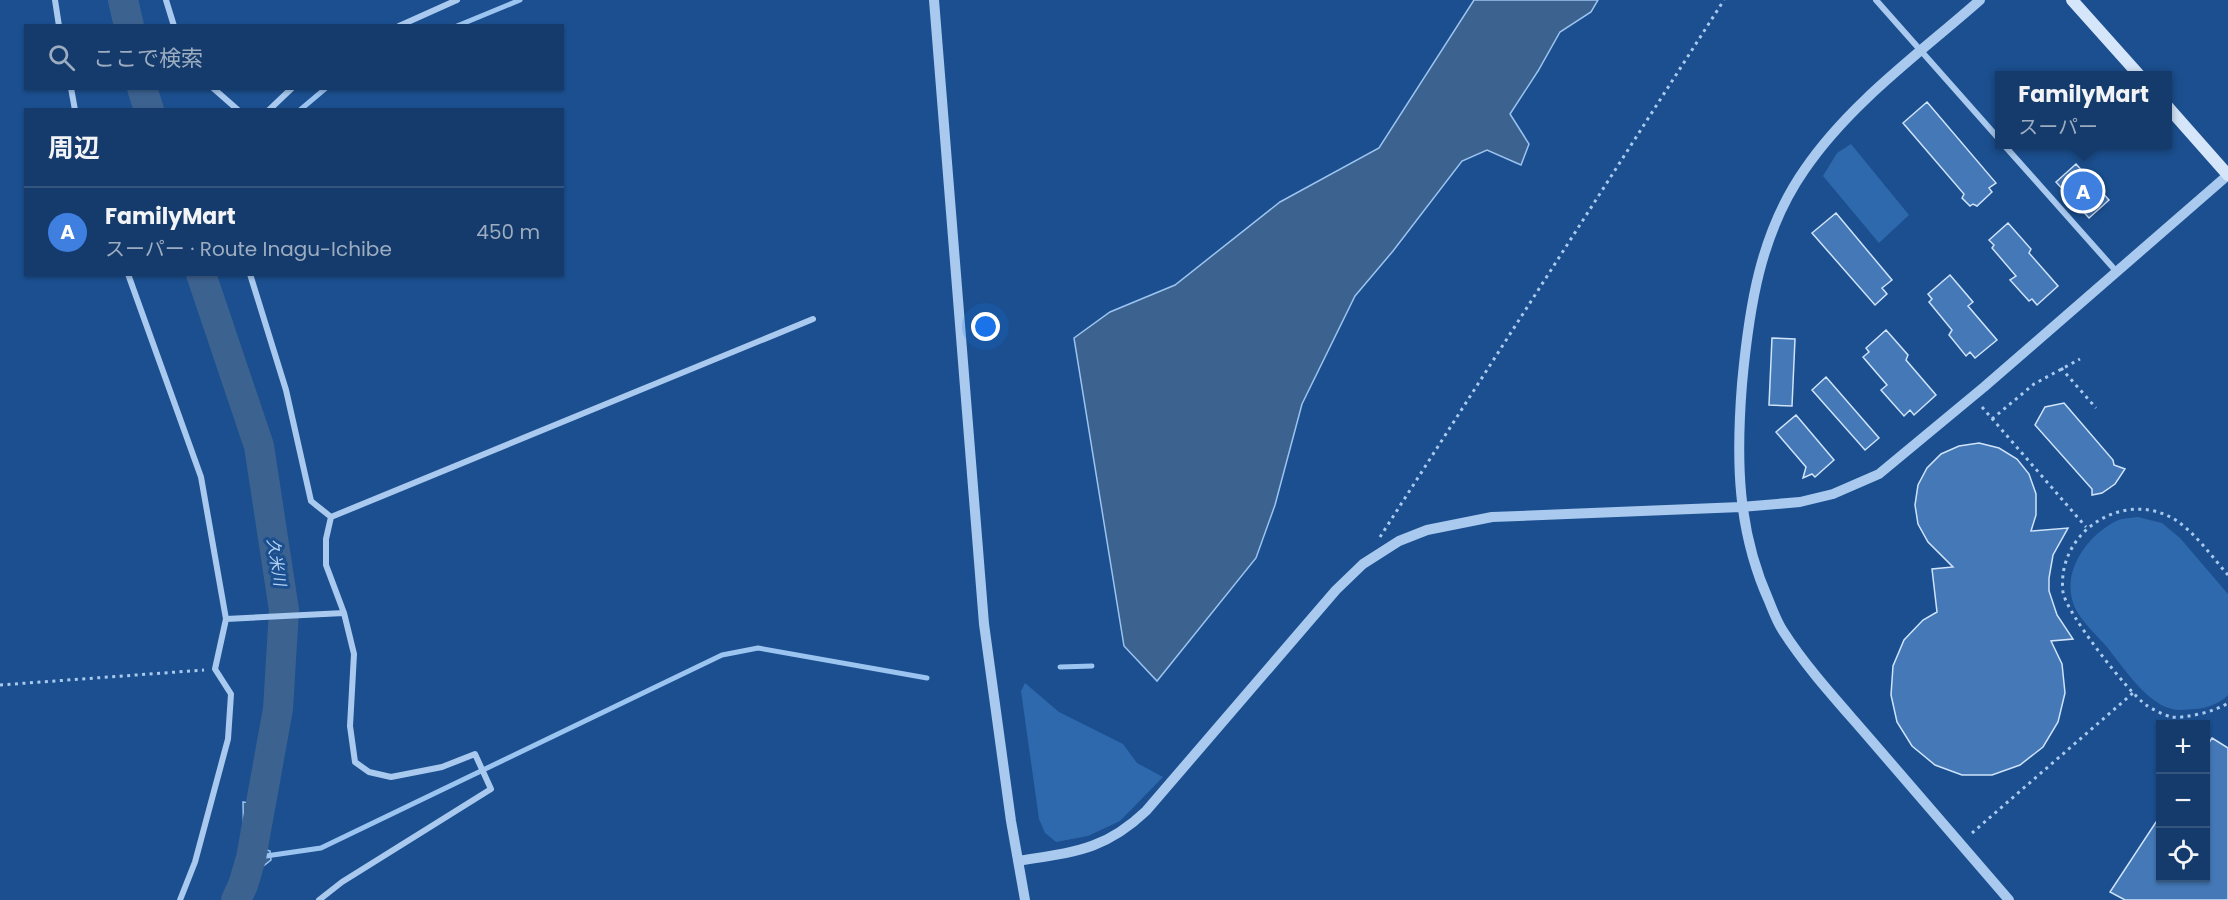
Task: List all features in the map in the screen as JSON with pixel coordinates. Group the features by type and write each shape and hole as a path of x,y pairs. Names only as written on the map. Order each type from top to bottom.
{"main road":[{"path":"2072,0 2136,71"},
{"path":"2172,112 2228,175"}],"street":[{"path":"56,0 59,24"},
{"path":"166,0 173,24"},
{"path":"403,24 457,0"},
{"path":"934,0 984,624 1011,821 1025,900"},
{"path":"1876,0 1995,135"},
{"path":"1980,0 1876,89 1832,133 1804,169 1778,214 1761,261 1748,321 1738,438 1742,507 1750,554 1782,629 1813,672 2010,900"},
{"path":"71,90 75,108"},
{"path":"215,90 236,108"},
{"path":"271,108 290,90"},
{"path":"2008,149 2116,271"},
{"path":"1018,861 1098,845 1127,829 1146,811 1336,590 1363,564 1399,542 1427,530 1492,517 1742,507 1811,499 1833,494 1879,474 1984,387 2228,175"},
{"path":"129,276 201,477 226,619 215,669 231,694 228,739 195,862 180,900"},
{"path":"251,276 286,390 311,501 331,517"},
{"path":"331,517 813,319"},
{"path":"320,900 342,882 491,789 475,754 442,767 391,777 369,772 355,762 350,726 354,654 344,613 326,565 326,539 331,517"},
{"path":"226,619 344,613"}],"path":[{"path":"1376,544 1724,0"},
{"path":"1992,418 2034,384 2080,359"},
{"path":"2061,368 2096,408"},
{"path":"1982,407 2086,527"},
{"path":"2228,575 2175,520 2160,513 2133,510 2117,513 2086,527 2067,558 2063,594 2080,627 2133,693 2148,706 2171,717 2220,709 2228,703"},
{"path":"0,685 215,669"},
{"path":"1972,833 2133,693"}],"shaded area":[{"path":"1474,0 1598,0 1591,12 1560,32 1510,114 1529,144 1521,165 1487,150 1462,161 1393,251 1355,296 1302,404 1275,505 1256,558 1157,681 1124,646 1074,338 1110,312 1175,285 1280,202 1379,148"},
{"path":"1851,144 1909,215 1879,243 1823,176 1837,153"},
{"path":"2138,517 2162,523 2180,538 2228,594 2228,695 2213,705 2199,709 2178,710 2153,700 2128,674 2074,606 2070,587 2072,575 2075,564 2088,543 2106,527 2119,520"},
{"path":"1025,683 1059,712 1123,744 1137,763 1163,777 1120,821 1088,836 1056,842 1045,833 1039,819 1021,691"},
{"path":"243,802 268,806 258,838 258,847 270,851 271,860 261,868 254,889 241,900 225,900 244,854"}],"building":[{"path":"1927,102 1996,183 1989,188 1992,192 1977,206 1973,204 1970,206 1962,198 1964,194 1903,123"},
{"path":"2076,164 2109,200 2089,218 2056,182"},
{"path":"1836,213 1892,280 1882,288 1887,294 1875,305 1812,233"},
{"path":"2008,223 2031,249 2029,253 2058,286 2037,305 2032,299 2029,301 2010,280 2016,276 1992,248 1994,245 1989,240"},
{"path":"1950,275 1973,302 1968,306 1997,340 1975,358 1970,352 1966,356 1949,335 1952,330 1929,302 1932,299 1928,294"},
{"path":"1886,330 1908,355 1906,360 1936,395 1914,415 1910,410 1904,416 1881,390 1887,385 1863,357 1869,352 1866,348"},
{"path":"1772,338 1795,339 1792,406 1769,405"},
{"path":"1826,377 1879,438 1865,450 1812,390"},
{"path":"2064,403 2113,460 2114,465 2125,469 2115,484 2102,493 2092,495 2092,489 2035,425 2045,407"},
{"path":"1796,415 1834,460 1815,477 1812,474 1803,478 1806,467 1776,432"},
{"path":"1979,443 1999,448 2017,459 2029,474 2036,494 2036,515 2031,531 2068,528 2053,555 2049,591 2057,615 2073,639 2051,641 2062,664 2065,693 2058,722 2043,747 2020,765 1992,775 1962,775 1935,765 1912,746 1897,722 1891,695 1893,666 1904,640 1923,620 1937,612 1932,569 1953,567 1928,542 1918,524 1915,505 1918,485 1927,468 1941,454 1959,446"},
{"path":"2212,738 2228,748 2228,900 2125,900 2110,892 2156,822 2156,882 2210,882 2210,741"}],"waterway":[{"name":"久米川","path":"123,0 129,24"},
{"path":"462,24 520,0"},
{"name":"久米川","path":"143,90 148,108"},
{"path":"302,108 324,90"},
{"name":"久米川","path":"202,276 259,446 284,610 278,709 251,858 236,900"},
{"path":"266,856 321,848 722,655 758,648 927,678"},
{"path":"1060,667 1092,666"}],"place":[{"name":"FamilyMart","path":"2083,191"}]}
